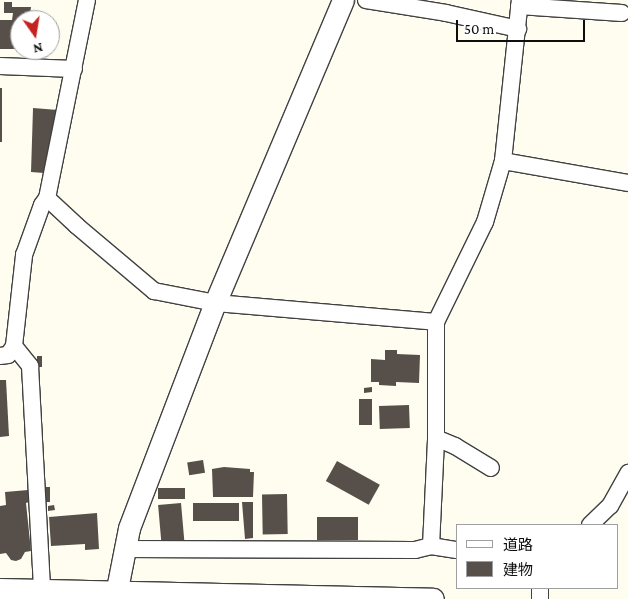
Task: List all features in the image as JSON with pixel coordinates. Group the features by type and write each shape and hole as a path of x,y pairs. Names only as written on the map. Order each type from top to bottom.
{"street":[{"path":"0,356 8,355 14,346 24,255 42,205 47,198 87,0"},
{"path":"116,595 129,528 215,303 342,0"},
{"path":"366,0 446,13 518,29"},
{"path":"431,546 436,438 436,322 485,222 503,161 518,29 519,3 622,14"},
{"path":"0,66 74,69"},
{"path":"503,161 628,183"},
{"path":"47,198 154,291 215,303 436,322"},
{"path":"14,346 30,366 42,590"},
{"path":"436,438 454,446 491,468"},
{"path":"591,524 610,506 628,473"},
{"path":"124,549 415,550 431,546 456,550"},
{"path":"0,589 116,595 433,599"}],"building":[{"path":"4,2 12,2 12,7 31,7 31,10 10,10 10,13 4,13"},
{"path":"0,20 10,20 10,49 0,49"},
{"path":"0,88 2,88 2,142 0,142"},
{"path":"33,108 58,110 44,173 31,172"},
{"path":"385,350 397,350 397,354 420,355 419,383 396,382 396,386 379,385 379,382 371,382 371,359 385,360"},
{"path":"37,356 42,356 42,367 37,367"},
{"path":"0,380 6,380 9,436 0,437"},
{"path":"372,387 372,392 364,393 364,388"},
{"path":"359,399 372,399 372,425 359,425"},
{"path":"409,405 410,428 380,429 379,406"},
{"path":"203,460 205,473 189,475 187,463"},
{"path":"337,461 380,485 369,505 326,481"},
{"path":"224,467 250,469 250,472 254,472 253,497 213,497 212,469"},
{"path":"45,487 50,487 50,502 45,502"},
{"path":"158,488 185,488 185,499 158,499"},
{"path":"28,490 29,502 26,503 31,551 25,552 21,559 11,560 6,553 0,554 0,506 6,505 5,492"},
{"path":"262,494 287,494 288,534 263,534"},
{"path":"242,502 253,502 253,538 245,539"},
{"path":"181,503 184,541 161,543 158,505"},
{"path":"193,503 239,503 239,521 193,521"},
{"path":"54,505 55,510 48,511 48,506"},
{"path":"97,513 99,549 85,550 85,544 51,546 49,517"},
{"path":"317,517 358,517 358,540 317,540"}]}
